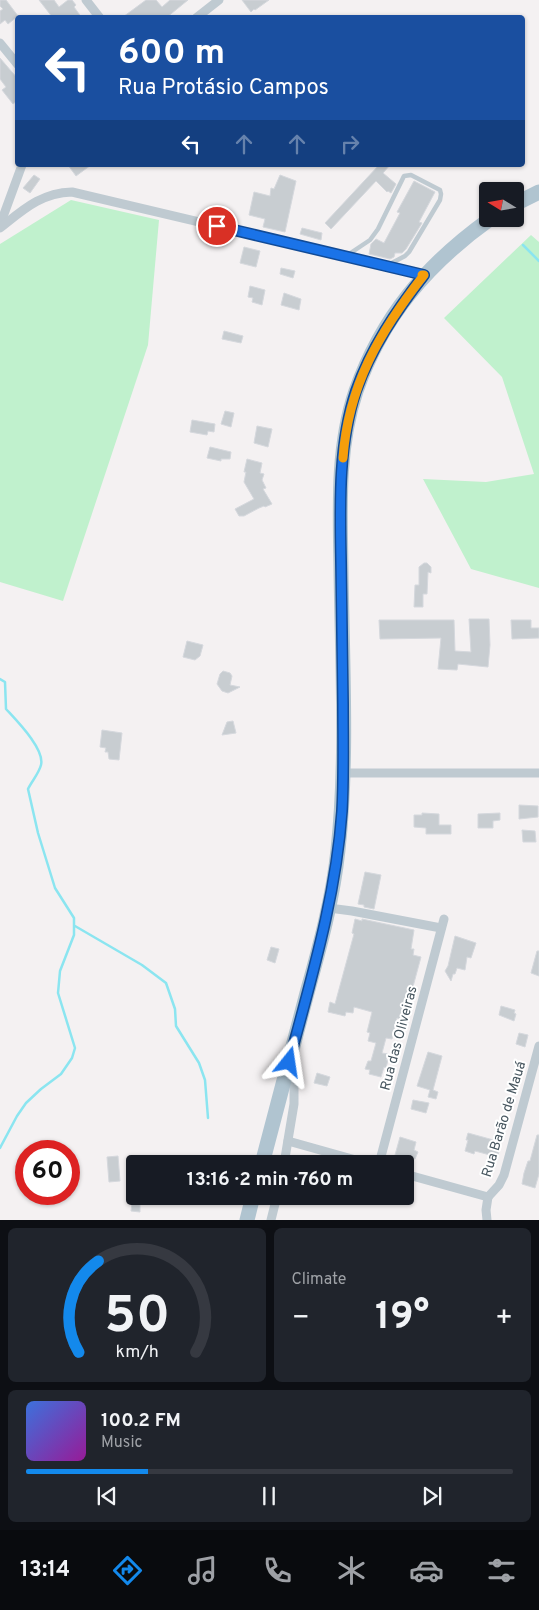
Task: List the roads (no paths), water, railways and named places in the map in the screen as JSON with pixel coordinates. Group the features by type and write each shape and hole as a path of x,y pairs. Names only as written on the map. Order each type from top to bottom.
{"main road":[{"path":"524,200 539,192"},
{"path":"264,1155 329,908 338,850 344,773 340,516 344,450 348,422 356,392 369,359 400,305 424,275 453,247 479,227"},
{"path":"247,1220 251,1205"}],"street":[{"path":"86,0 98,15"},
{"path":"199,15 214,1"},
{"path":"0,43 15,61"},
{"path":"0,226 21,167"},
{"path":"0,226 42,198 58,193 72,192 424,275"},
{"path":"344,773 539,773"},
{"path":"329,908 442,928"},
{"name":"Rua das Oliveiras","path":"381,1155 444,918"},
{"path":"286,1155 294,1096 293,1045"},
{"name":"Rua Barão de Mauá","path":"488,1197 499,1185 504,1175 539,1046"},
{"path":"288,1141 338,1155"},
{"path":"414,1176 488,1197 487,1220"},
{"path":"271,1220 275,1205"}],"lane":[{"path":"345,256 370,240 378,229 404,176 411,175 440,190 440,200 409,252 386,266"}],"waterway":[{"path":"523,245 539,261"},
{"path":"0,679 5,682 6,709 23,727 39,751 41,765 28,789 38,833 55,888 74,918 74,935 60,971 58,993 75,1048 72,1058 61,1074 26,1103 0,1148"},
{"path":"75,926 142,965 166,983 175,1009 176,1026 199,1063 205,1080 208,1118"}]}
